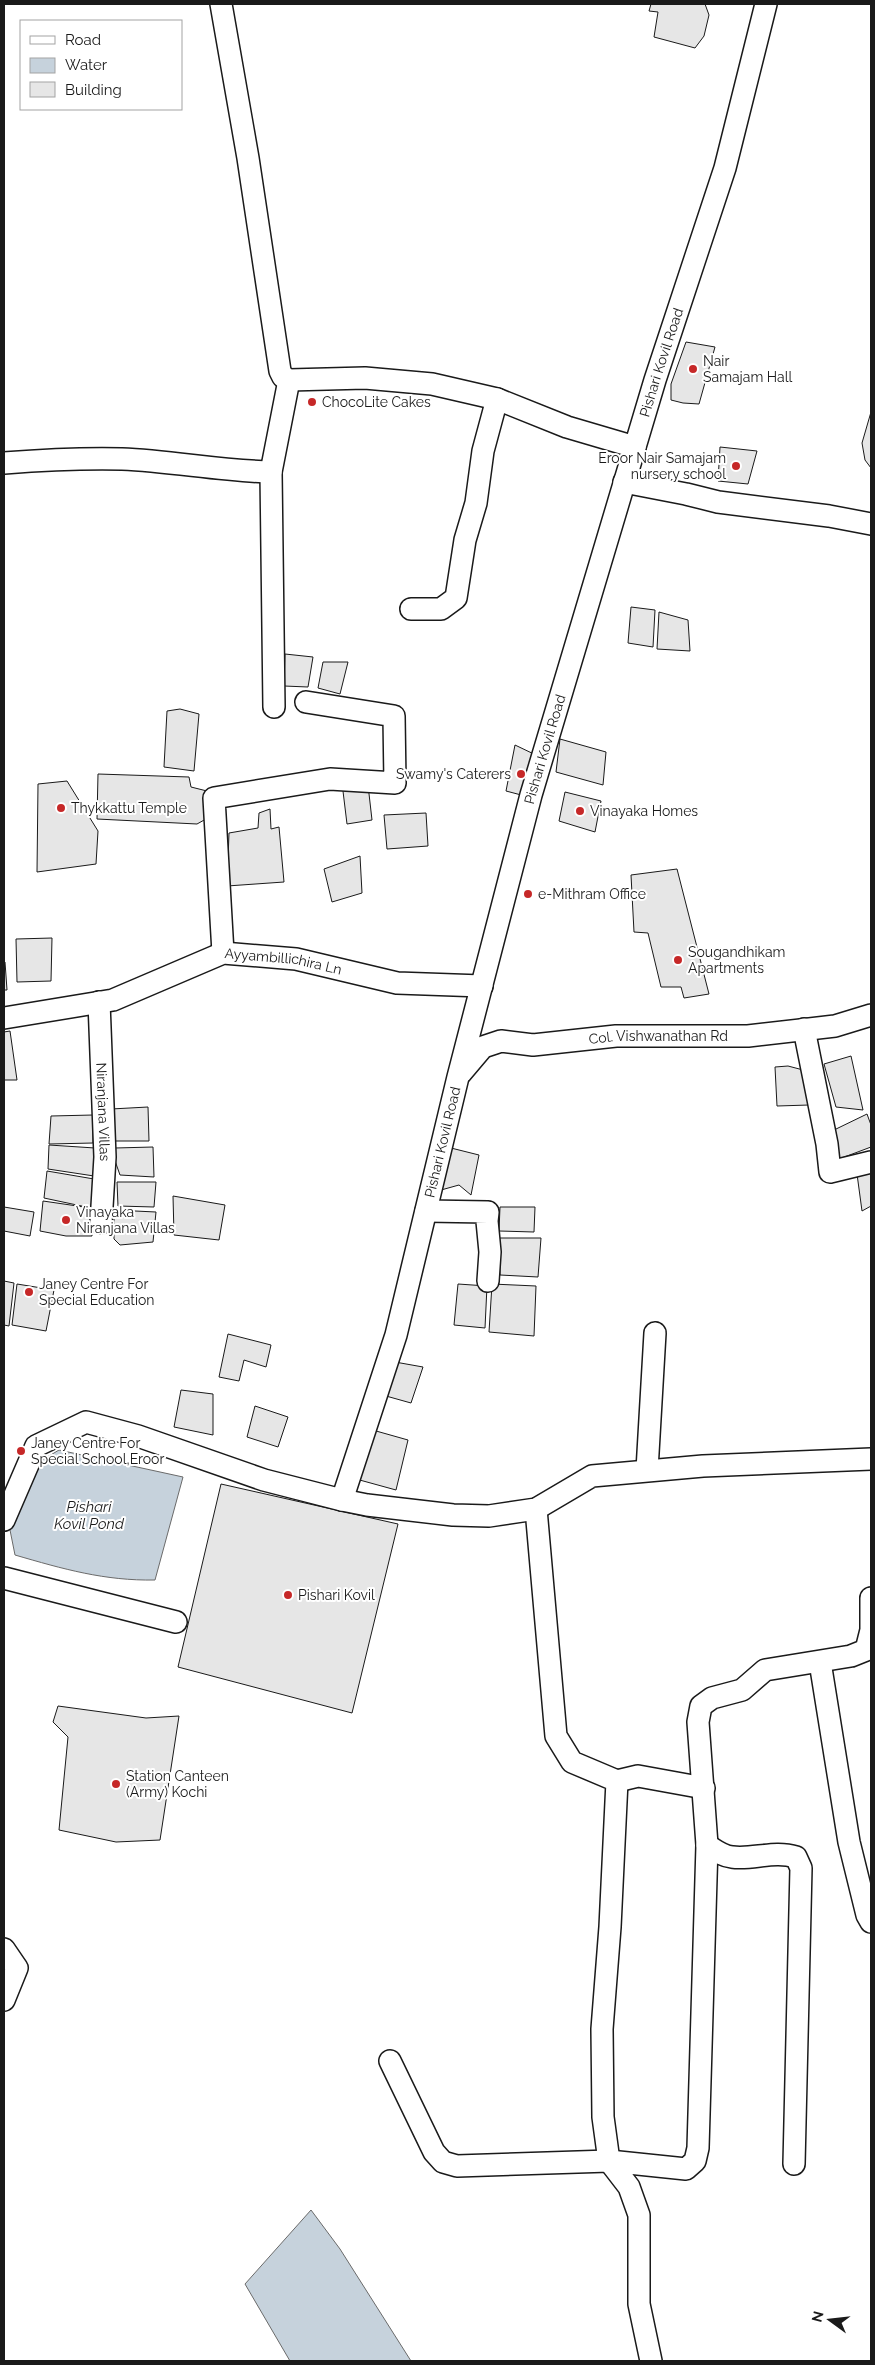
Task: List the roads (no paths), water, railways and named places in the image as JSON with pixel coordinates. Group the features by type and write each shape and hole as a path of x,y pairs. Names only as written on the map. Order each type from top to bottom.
{"street":[{"path":"221,4 248,158 280,371 283,377 290,380 365,378 432,384 497,399 567,427 635,447"},
{"name":"Pishari Kovil Road","path":"342,1500 396,1335 458,1077 530,795 624,482 725,168 766,4"},
{"path":"274,707 271,472 290,380"},
{"path":"411,609 441,609 456,598 465,540 476,503 483,451 497,399"},
{"path":"4,463 62,459 124,459 232,471 271,472"},
{"path":"624,482 718,502 829,516 871,524"},
{"path":"223,953 214,798 330,780 395,783 394,716 306,702"},
{"name":"Ayyambillichira Ln","path":"4,1018 113,1000 223,953 296,960 397,983 482,986"},
{"name":"Niranjana Villas","path":"99,1002 104,1157 101,1223"},
{"name":"Col. Vishwanathan Rd","path":"458,1077 483,1047 502,1041 533,1045 616,1036 705,1038 748,1036 835,1026 871,1015"},
{"path":"804,1029 827,1144 830,1172 871,1162"},
{"path":"426,1211 488,1212 490,1252 488,1281"},
{"path":"647,1470 655,1333"},
{"path":"4,1520 10,1489 36,1446 86,1422 138,1436 264,1480 342,1500 366,1505 453,1515 489,1516 536,1510 592,1476 647,1470 871,1459"},
{"path":"536,1510 556,1736 572,1762 617,1781 638,1776 704,1788"},
{"path":"4,1578 176,1622"},
{"path":"390,2061 434,2152 443,2162 457,2166 609,2161 686,2169 695,2161 698,2148 707,1845 698,1722 701,1706 712,1698 742,1690 765,1670 851,1656 866,1650 870,1630 871,1598"},
{"path":"820,1662 849,1842 867,1915 871,1922"},
{"path":"617,1781 610,1927 602,2029 603,2117 609,2161 629,2187 639,2216 639,2304 651,2361"},
{"path":"707,1845 721,1854 733,1858 786,1854 796,1857 801,1868 794,2164"},
{"path":"4,1949 17,1968 4,2000"}],"water":[{"name":"Pishari Kovil Pond","path":"59,1450 183,1477 155,1580 101,1576 15,1555 10,1530 39,1462"},
{"path":"311,2210 340,2249 411,2361 290,2361 245,2284"}],"place":[{"name":"Nair Samajam Hall","path":"693,369"},
{"name":"ChocoLite Cakes","path":"312,402"},
{"name":"Eroor Nair Samajam nursery school","path":"736,466"},
{"name":"Swamy's Caterers","path":"521,774"},
{"name":"Thykkattu Temple","path":"61,808"},
{"name":"Vinayaka Homes","path":"580,811"},
{"name":"e-Mithram Office","path":"528,894"},
{"name":"Sougandhikam Apartments","path":"678,960"},
{"name":"Vinayaka Niranjana Villas","path":"66,1220"},
{"name":"Janey Centre For Special Education","path":"29,1292"},
{"name":"Janey Centre For Special School,Eroor","path":"21,1451"},
{"name":"Pishari Kovil","path":"288,1595"},
{"name":"Station Canteen (Army) Kochi","path":"116,1784"}]}
